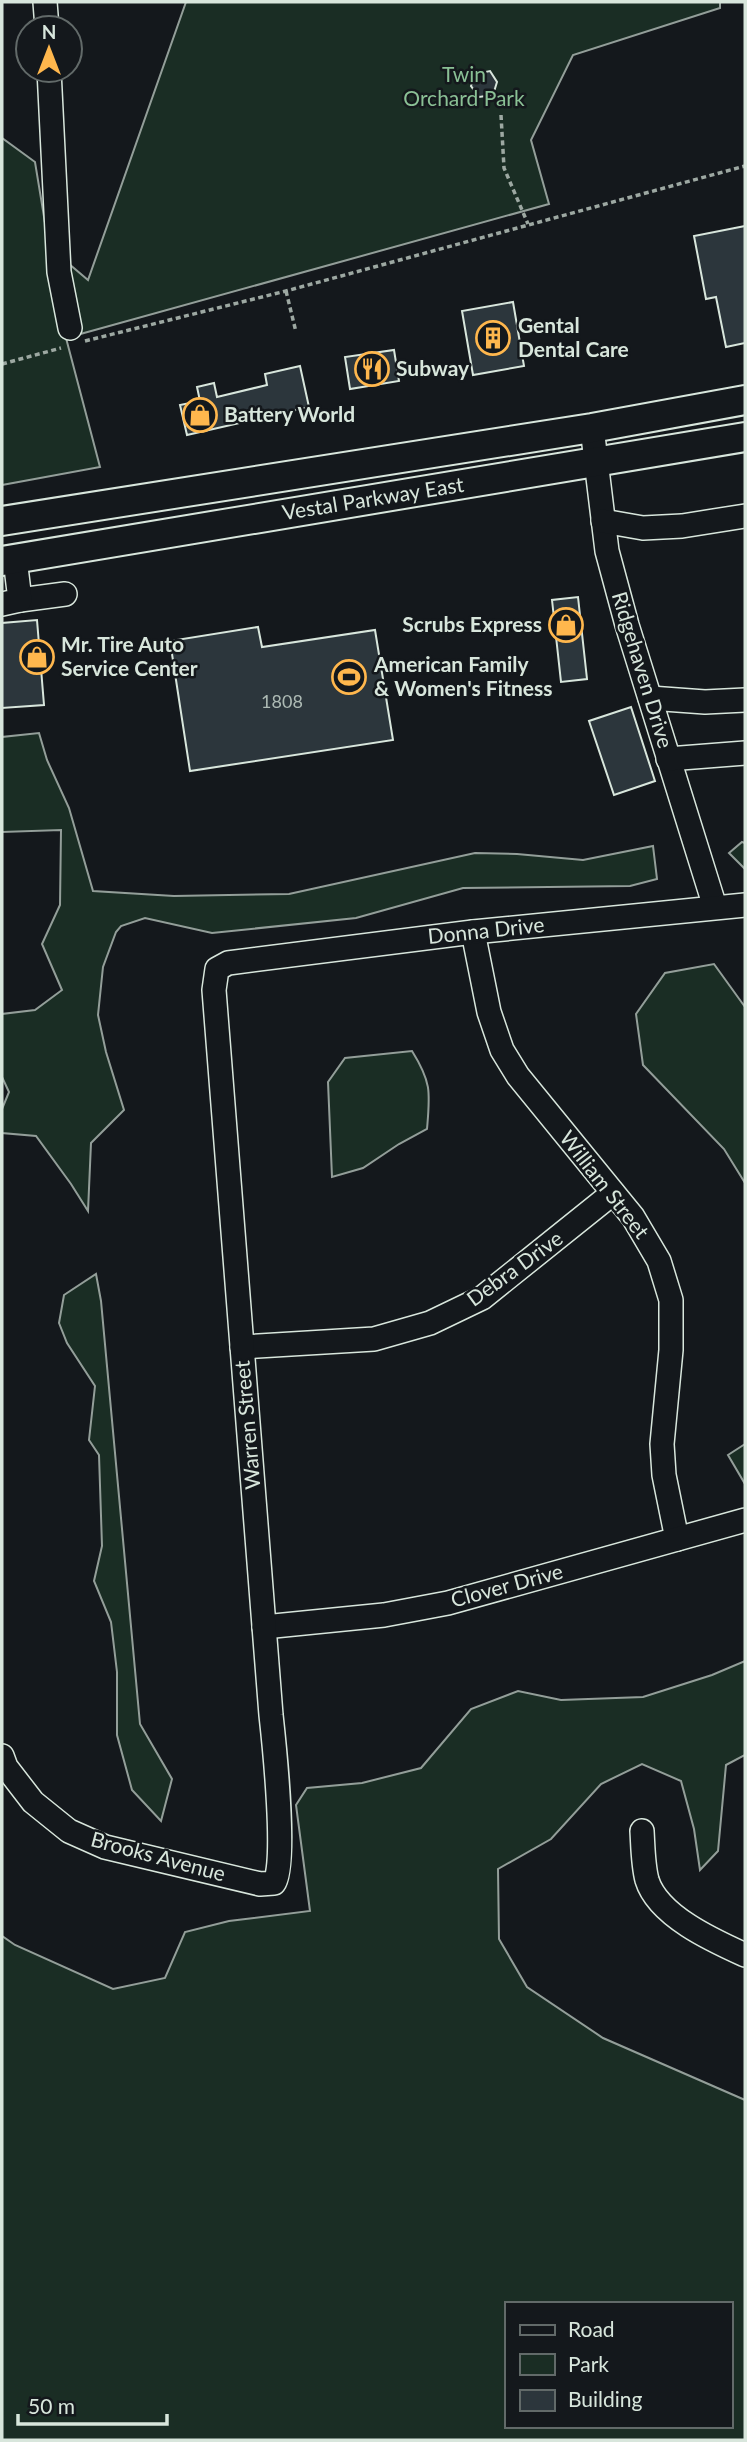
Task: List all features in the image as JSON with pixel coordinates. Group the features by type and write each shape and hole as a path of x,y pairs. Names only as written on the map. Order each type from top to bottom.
{"main road":[{"name":"Vestal Parkway East","path":"2,521 592,428 745,400"},
{"name":"Vestal Parkway East","path":"9,560 745,437"}],"street":[{"path":"50,84 59,272 68,340"},
{"name":"Ridgehaven Drive","path":"592,428 607,551 715,907"},
{"path":"603,521 643,528 682,526 745,516"},
{"path":"9,560 11,602 65,594"},
{"path":"650,698 705,702 745,700"},
{"path":"668,759 745,753"},
{"name":"Donna Drive","path":"228,962 473,932 745,905"},
{"name":"William Street","path":"473,932 489,1012 502,1050 518,1076 633,1217 659,1261 671,1300 671,1350 662,1444 664,1475 677,1539"},
{"name":"Warren Street","path":"228,962 217,969 214,990 281,1856 279,1878 274,1883 266,1883"},
{"name":"Debra Drive","path":"242,1347 374,1339 430,1323 482,1298 613,1193"},
{"name":"Clover Drive","path":"264,1627 384,1615 448,1603 745,1520"},
{"name":"Brooks Avenue","path":"2,1756 6,1767 33,1802 69,1831 105,1847 260,1884 266,1883"},
{"path":"642,1831 647,1881 658,1900 689,1926 745,1955"}],"path":[{"path":"501,115 504,168 528,224"},
{"path":"2,364 68,340 286,290 745,166"},
{"path":"286,290 296,332"}],"green space":[{"name":"Twin Orchard Park","path":"186,2 720,2 720,8 573,55 531,140 549,204 66,338 100,467 2,485 2,138 35,162 49,247 88,280"},
{"path":"39,733 47,760 69,808 93,891 174,896 289,894 475,853 583,860 653,846 657,879 630,886 463,888 356,918 212,933 145,918 121,926 116,932 103,967 98,1015 124,1110 91,1143 88,1211 36,1136 2,1133 2,1109 9,1092 2,1077 2,1014 35,1010 62,990 42,944 60,905 61,830 2,832 2,737"},
{"path":"742,842 745,843 745,869 729,853"},
{"path":"714,964 745,1007 745,1183 724,1149 643,1065 636,1014 665,973"},
{"path":"412,1051 428,1088 427,1129 363,1168 332,1177 328,1082 345,1058"},
{"path":"96,1274 101,1301 140,1724 172,1779 161,1821 132,1790 117,1735 117,1672 111,1622 94,1581 102,1546 99,1455 89,1440 95,1386 67,1343 59,1323 64,1295"},
{"path":"745,1444 745,1484 728,1455"},
{"path":"745,1661 745,1755 726,1765 718,1851 700,1870 694,1829 681,1781 642,1764 601,1784 551,1839 498,1869 499,1939 527,1987 603,2038 745,2100 745,2440 2,2440 2,1936 15,1945 113,1989 165,1978 185,1932 229,1921 310,1911 296,1805 307,1788 362,1783 421,1768 471,1709 518,1691 561,1700 643,1697 712,1675"}],"building":[{"path":"490,71 497,82 493,95 479,97 471,86 475,74"},
{"path":"745,226 745,343 726,347 716,297 706,299 694,236"},
{"name":"Gental Dental Care","path":"513,302 524,366 473,375 462,311"},
{"name":"Subway","path":"394,350 399,381 350,389 345,357"},
{"path":"300,366 309,407 187,435 180,405 200,401 197,387 214,383 217,397 267,385 265,374"},
{"path":"578,597 587,679 561,682 552,600"},
{"path":"37,620 44,705 2,708 2,623"},
{"path":"258,627 262,647 375,630 393,740 190,771 170,641"},
{"path":"631,707 655,781 614,795 589,721"}],"place":[{"name":"Gental Dental Care","path":"493,338"},
{"name":"Subway","path":"372,369"},
{"name":"Battery World","path":"200,415"},
{"name":"Scrubs Express","path":"566,625"},
{"name":"Mr. Tire Auto Service Center","path":"37,657"},
{"name":"American Family & Women's Fitness","path":"349,677"}]}
